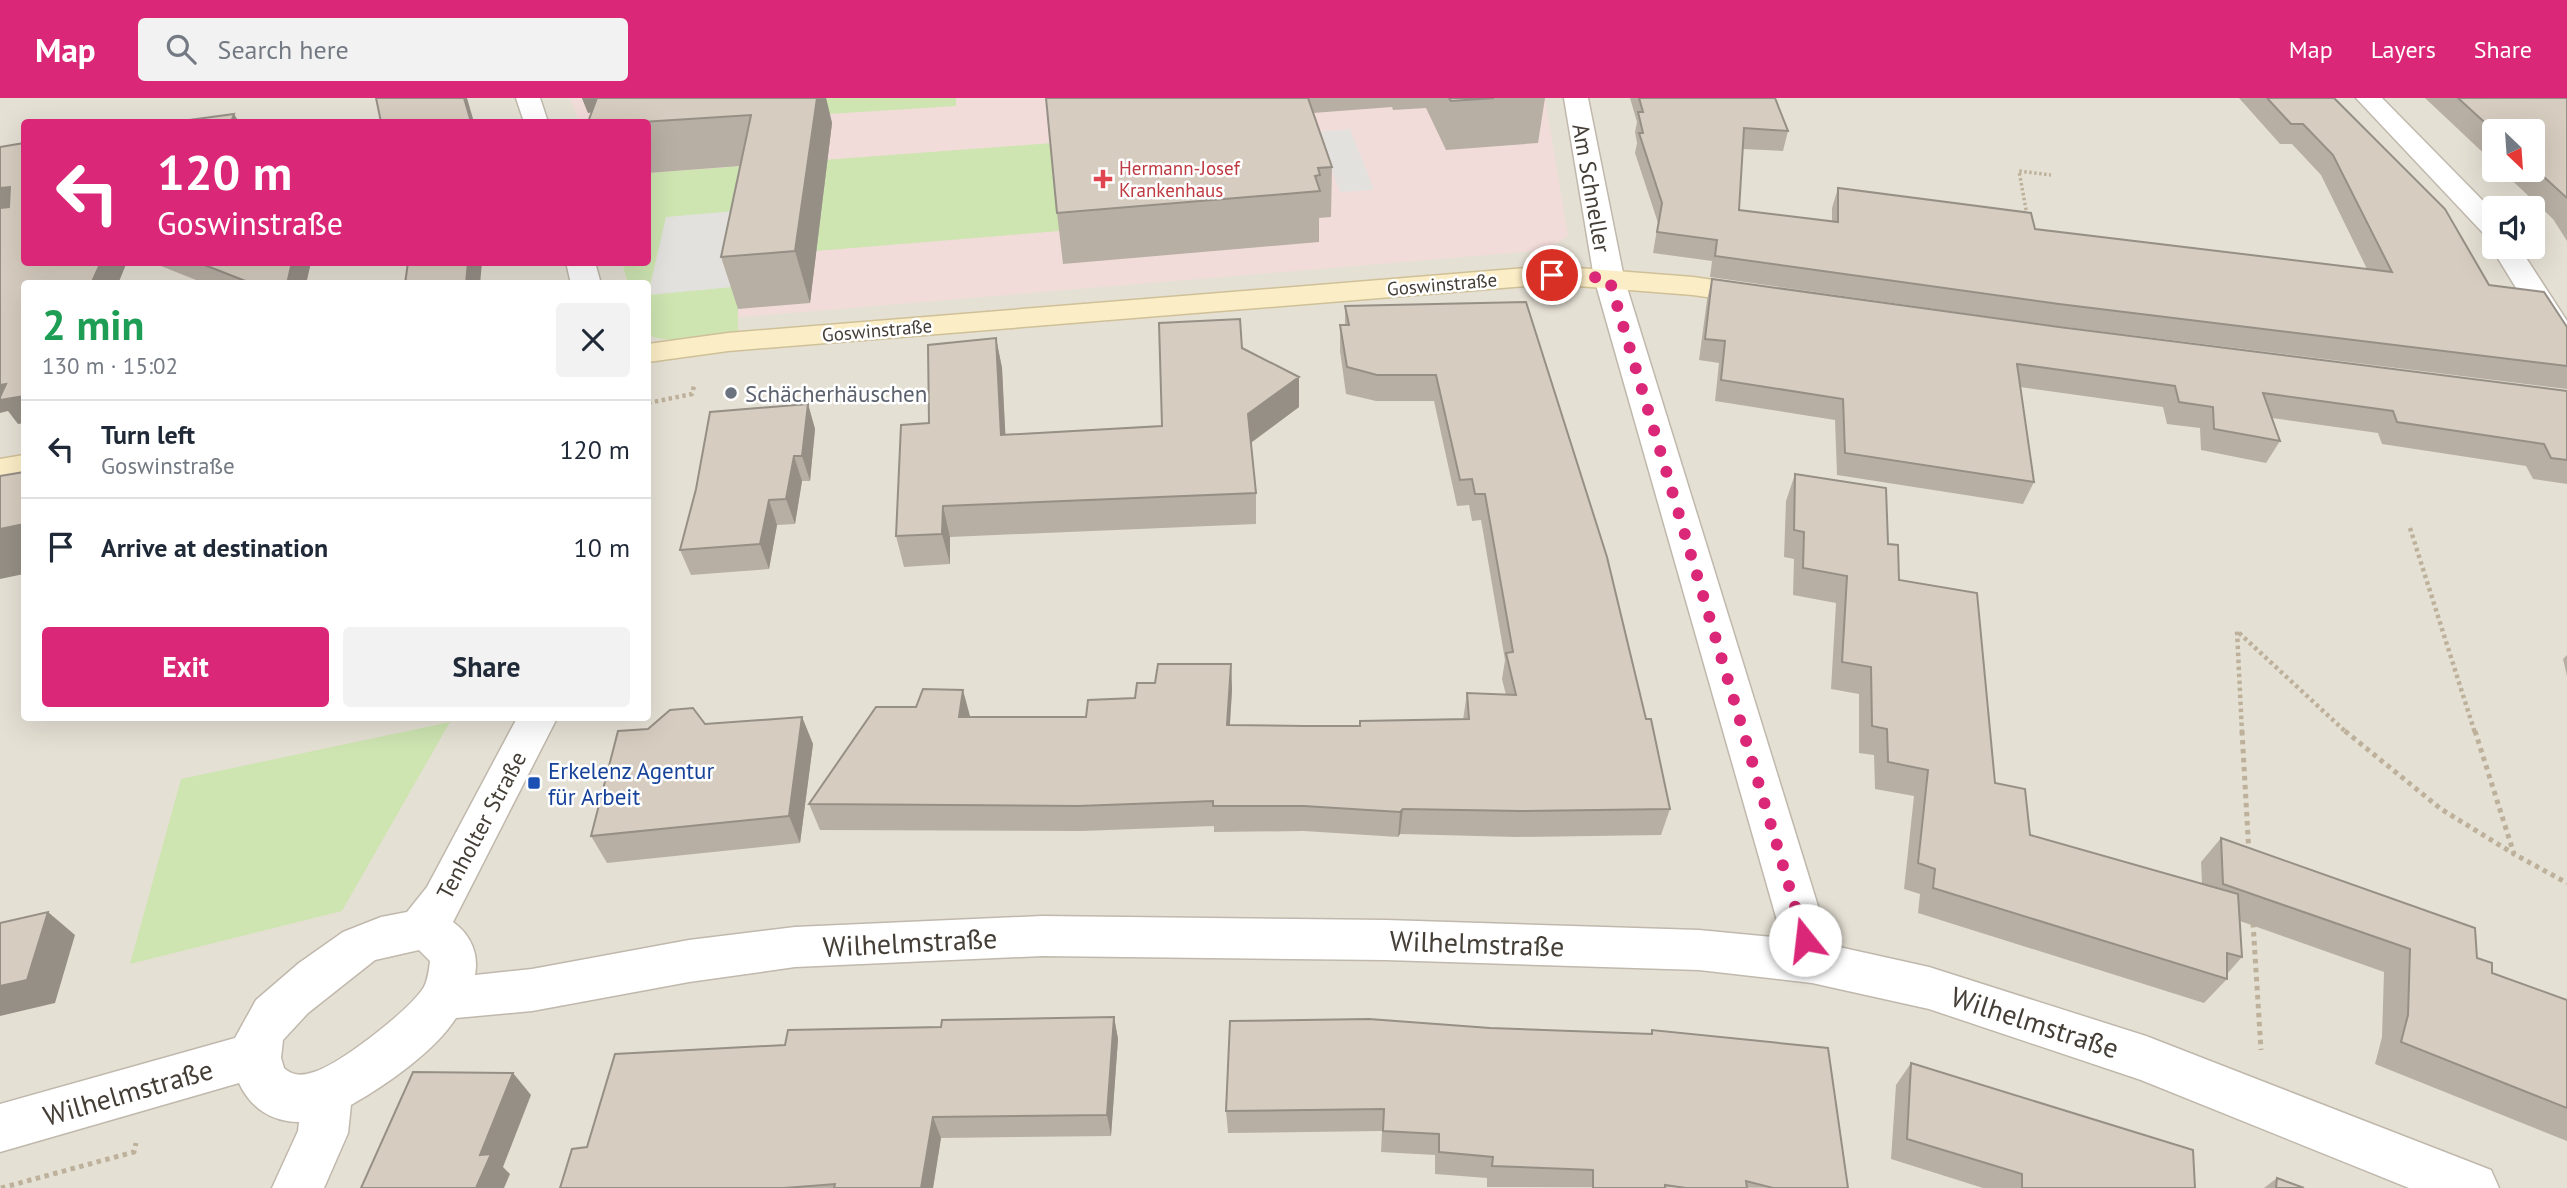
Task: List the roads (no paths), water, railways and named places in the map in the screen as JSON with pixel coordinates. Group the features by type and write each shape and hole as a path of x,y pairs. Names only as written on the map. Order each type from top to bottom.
{"main road":[{"name":"Goswinstraße","path":"651,353 728,342 1552,275 1693,286 1789,300"},
{"path":"0,470 21,466"}],"street":[{"path":"528,98 535,119"},
{"name":"Am Schneller","path":"1576,98 1609,278 1812,962"},
{"path":"2368,98 2482,216"},
{"path":"2513,259 2567,345"},
{"name":"Tenholter Straße","path":"420,930 443,901 535,721"},
{"path":"420,930 440,939 454,956 453,979 446,997 410,1034 353,1080 327,1092 295,1099 271,1092 259,1077 256,1055 259,1037 275,1013 357,947 389,934 420,930"},
{"name":"Wilhelmstraße","path":"446,997 472,997 532,990 689,961 795,947 1042,936 1386,940 1699,950 1812,962 1929,988 2146,1059 2264,1103 2473,1188"},
{"name":"Wilhelmstraße","path":"0,1128 256,1055"},
{"path":"298,1188 323,1133 327,1092"}],"place":[{"name":"Hermann-Josef Krankenhaus","path":"1103,179"},
{"name":"Schächerhäuschen","path":"731,393"},
{"name":"Erkelenz Agentur für Arbeit","path":"534,783"}]}
